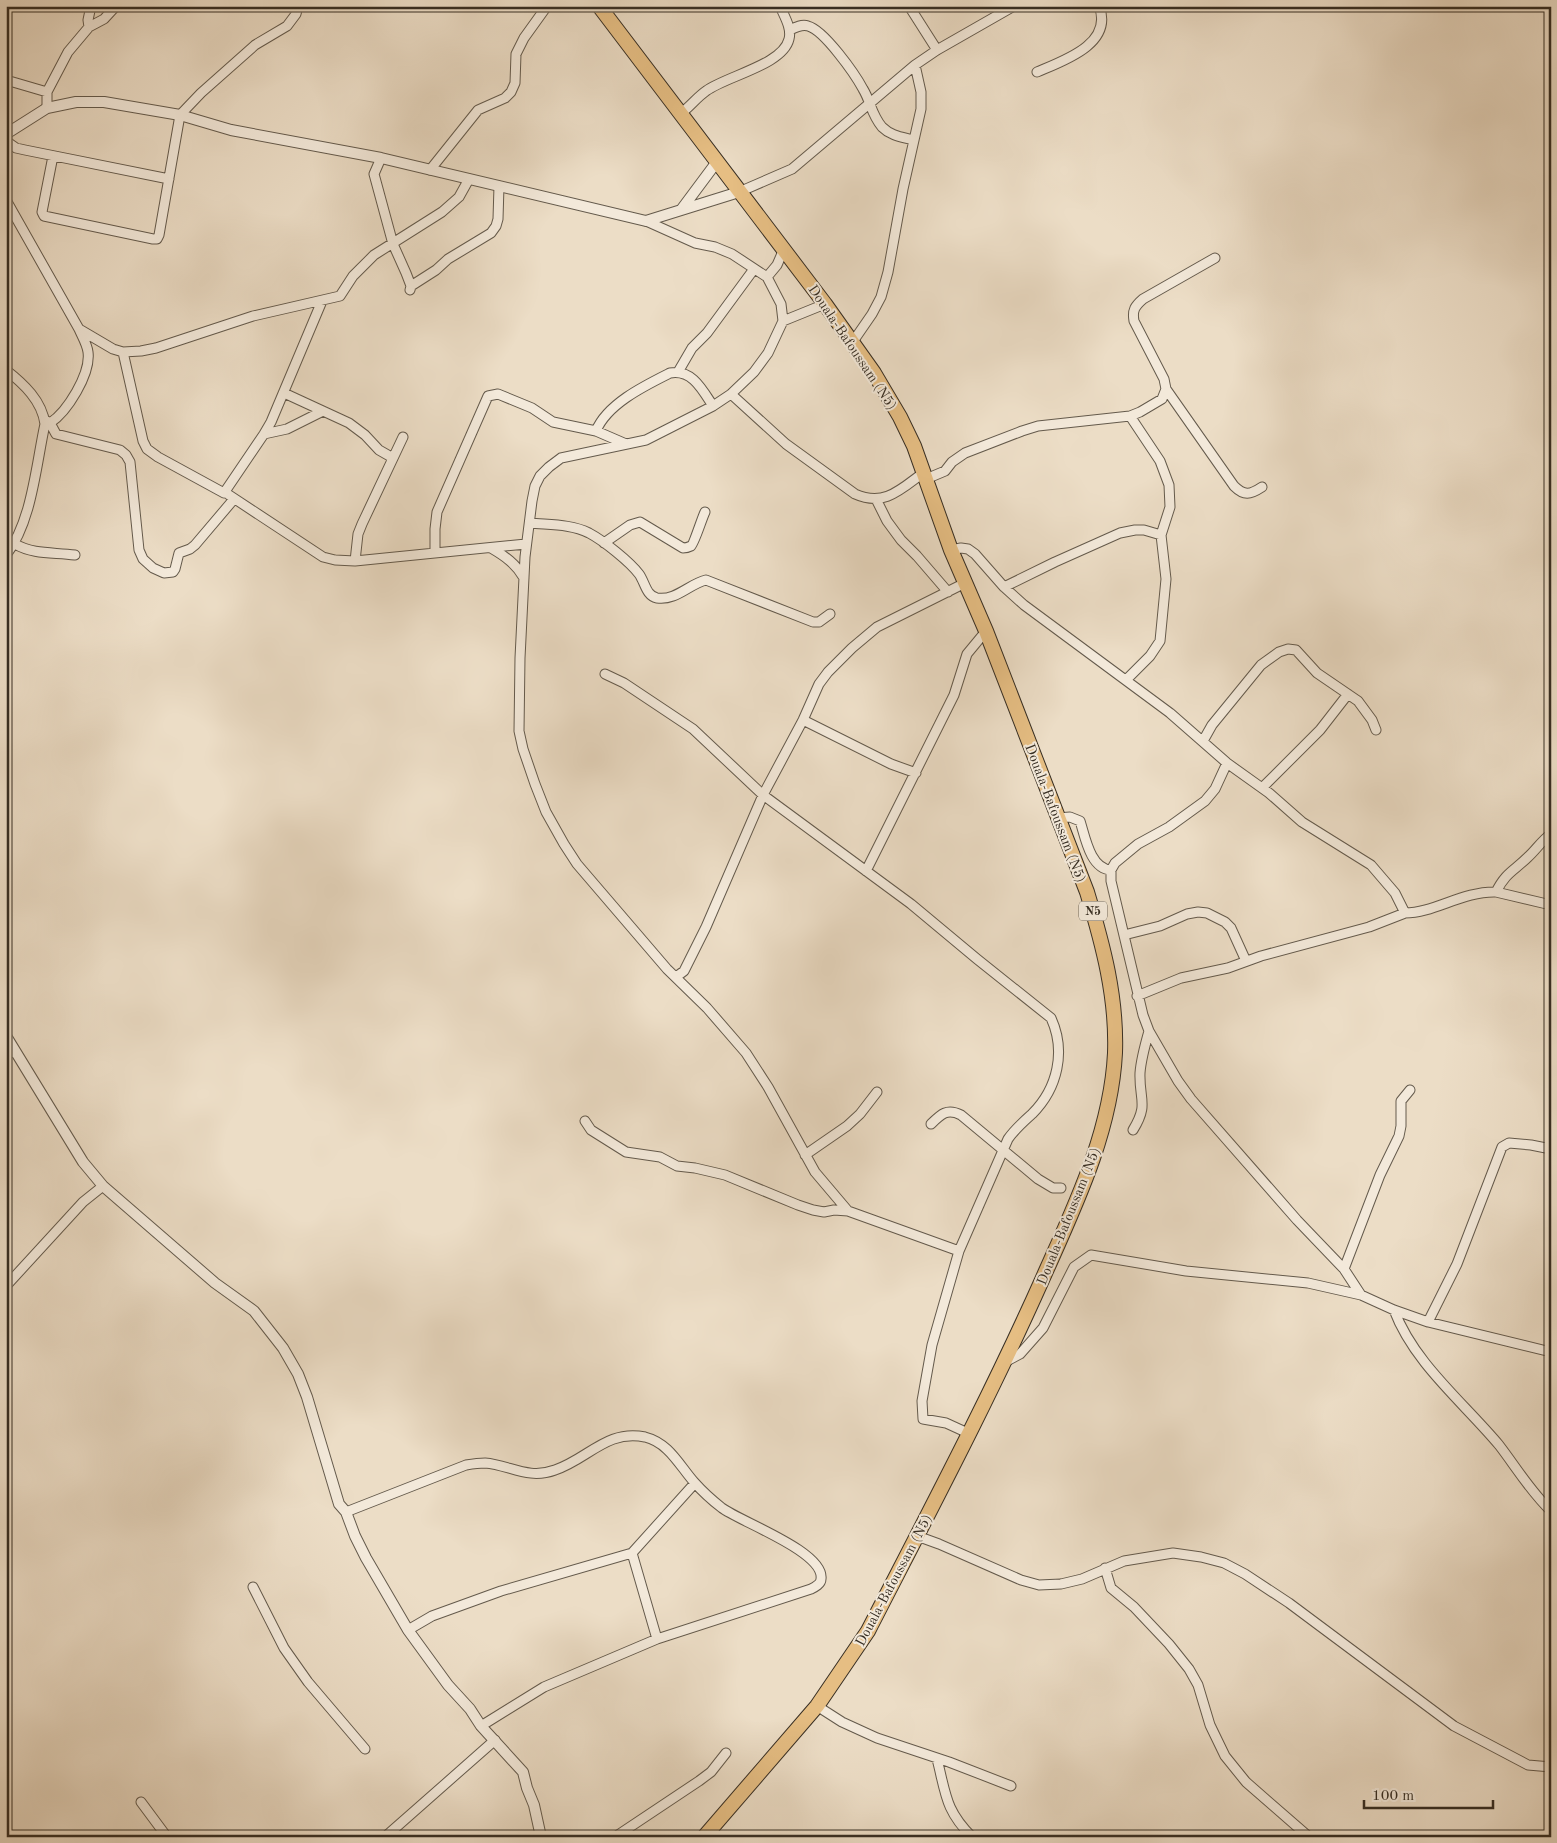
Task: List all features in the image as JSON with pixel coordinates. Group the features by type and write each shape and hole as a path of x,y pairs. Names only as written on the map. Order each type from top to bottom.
{"highway":[{"name":"Douala-Bafoussam (N5)","path":"599,6 716,163 825,304 874,373 900,417 914,446 951,550 986,631 1087,892 1098,927 1111,984 1115,1053 1110,1097 1094,1158 1056,1248 1005,1362 970,1434 868,1631 817,1706 704,1837"}],"street":[{"path":"89,27 88,20 91,6"},
{"path":"47,108 47,92 68,52 89,27 104,19 116,6"},
{"path":"53,156 42,212 44,216 157,239 180,115 201,93 255,45 287,26 296,14 298,6"},
{"path":"430,170 478,110 505,98 511,92 515,83 516,54 524,38 546,6"},
{"path":"680,114 706,91 775,57 786,47 790,30 780,6"},
{"path":"909,6 937,50"},
{"path":"1037,72 1071,58 1095,40 1102,25 1102,14 1099,6"},
{"path":"646,221 739,192 792,170 915,65 1010,7"},
{"path":"790,30 797,26 807,25 822,35 854,74 865,91 873,115 883,128 892,135 914,140"},
{"path":"852,343 881,297 888,272 921,109 921,92 915,65"},
{"path":"6,80 47,92"},
{"path":"6,134 47,108 76,102 104,102 180,115 231,130 380,158 646,221 695,242 732,254 767,277 781,304 782,321 768,353 754,372 731,394 713,406 662,433 628,445 561,458 548,467 540,476 535,486 526,544 520,650 519,730 523,749 546,812 577,864 676,977 713,1014 746,1054 768,1088 814,1172 848,1211"},
{"path":"6,141 16,148 169,179"},
{"path":"380,158 374,174 393,244 410,288 448,259 491,233 498,219 499,186"},
{"path":"681,210 716,163"},
{"path":"79,329 113,350 123,352 141,351 156,348 253,316 340,296 353,276 374,255 442,212 459,197 469,179"},
{"path":"6,200 79,329 88,352 84,376 76,392 58,418 47,421 45,424 25,522 15,544 6,555"},
{"path":"767,277 777,265 784,249"},
{"path":"1215,258 1143,299 1136,305 1133,313 1134,321 1159,367 1166,388 1234,486 1243,494 1262,487"},
{"path":"678,372 692,348 707,333 754,269"},
{"path":"224,492 264,434 284,393 322,301"},
{"path":"782,321 825,304"},
{"path":"123,352 143,441 147,449 158,457 224,492 323,556 335,560 356,561 526,544"},
{"path":"6,370 29,390 56,434 120,450 126,455 130,462 140,550 147,564 164,573 173,572 179,553 195,545 234,499"},
{"path":"596,431 604,417 616,405 660,378 678,372 687,374 696,382 713,406"},
{"path":"731,394 786,444 855,494 868,500 892,495 924,476 945,471 952,462 965,453 1022,431 1038,426 1130,416 1145,410 1162,399 1166,388"},
{"path":"284,393 358,429 380,450 393,458"},
{"path":"435,553 437,512 488,396 498,394 524,404 553,422 596,431 628,445"},
{"path":"264,434 287,429 322,411"},
{"path":"1126,680 1150,656 1160,641 1166,579 1161,536 1170,507 1167,477 1160,461 1130,416"},
{"path":"356,561 360,529 403,437"},
{"path":"876,499 887,521 901,540 948,592"},
{"path":"604,543 630,524 640,522 683,548 690,547 695,542 699,523 705,512"},
{"path":"530,523 580,529 604,543 634,568 648,591 655,598 680,594 698,582 706,580 813,622 820,622 830,614"},
{"path":"1004,587 1120,533 1144,530 1161,536"},
{"path":"15,544 24,550 33,552 75,555"},
{"path":"490,548 509,559 524,578"},
{"path":"951,550 968,549 975,554 1004,587 1024,604 1170,714 1227,763 1262,788 1302,822 1371,865 1395,893 1405,913"},
{"path":"676,977 684,971 706,927 763,794 803,720 819,684 852,648 877,627 964,583"},
{"path":"866,871 954,696 967,654 986,631"},
{"path":"1203,742 1212,725 1266,660 1278,652 1288,649 1296,650 1317,673 1358,701 1367,712 1376,730"},
{"path":"604,674 624,683 693,729 763,794 911,904 1052,1018 1058,1031 1059,1051 1057,1072 1052,1086 1033,1113 1018,1125 1008,1139 959,1251 932,1345 922,1401 923,1419 946,1423 970,1434"},
{"path":"1262,788 1315,736 1348,694"},
{"path":"803,720 891,764 916,773"},
{"path":"1227,763 1215,789 1205,801 1170,828 1138,844 1115,863 1111,870 1111,881 1137,996 1149,1031 1191,1100 1344,1270 1361,1296"},
{"path":"1057,818 1070,817 1080,821 1096,862 1106,870 1111,870"},
{"path":"1496,892 1508,873 1529,857 1551,834"},
{"path":"1137,996 1181,978 1228,968 1246,961 1368,927 1405,913 1414,913 1470,895 1496,892 1551,905"},
{"path":"1124,935 1160,926 1187,914 1207,913 1225,922 1231,928 1246,961"},
{"path":"1133,1130 1141,1117 1140,1076 1142,1057 1149,1031"},
{"path":"6,1036 11,1053 83,1162 103,1186 215,1284 254,1311 283,1348 298,1374 307,1397 339,1504 346,1512 366,1558 408,1630 448,1685 470,1709 481,1726 523,1772 541,1837"},
{"path":"1344,1270 1380,1175 1399,1136 1402,1101 1410,1090"},
{"path":"804,1155 847,1126 860,1114 876,1092"},
{"path":"930,1124 938,1116 953,1111 961,1115 1038,1179 1053,1188 1061,1188"},
{"path":"585,1120 591,1130 602,1135 626,1152 660,1158 676,1166 725,1175 813,1210 824,1212 848,1211 959,1251"},
{"path":"1428,1322 1457,1264 1502,1147 1509,1143 1551,1149"},
{"path":"6,1286 83,1202 103,1186"},
{"path":"1005,1362 1020,1354 1043,1328 1074,1267 1091,1255 1186,1271 1308,1283 1361,1296 1428,1322 1551,1352"},
{"path":"1394,1310 1406,1336 1436,1376 1458,1398 1498,1445 1531,1490 1551,1510"},
{"path":"346,1512 471,1464 486,1463 522,1473 540,1474 554,1471 570,1464 610,1440 621,1436 644,1437 666,1447 695,1483 722,1507 737,1518 793,1546 816,1566 821,1574 819,1584 811,1589 657,1639 544,1687 481,1726"},
{"path":"408,1630 432,1616 501,1591 632,1553 695,1483"},
{"path":"917,1536 1021,1580 1040,1585 1061,1584 1082,1579 1105,1568 1145,1557 1173,1553 1224,1563 1245,1574 1289,1603 1454,1726 1528,1765 1551,1766"},
{"path":"632,1553 657,1639"},
{"path":"1105,1568 1112,1588 1134,1607 1169,1644 1189,1669 1198,1685 1210,1725 1225,1756 1246,1782 1309,1837"},
{"path":"253,1587 289,1655 308,1682 365,1749"},
{"path":"817,1706 858,1731 1011,1786"},
{"path":"385,1837 495,1740"},
{"path":"615,1837 711,1772 726,1753"},
{"path":"937,1759 947,1801 954,1817 972,1837"},
{"path":"142,1802 167,1837"}]}
